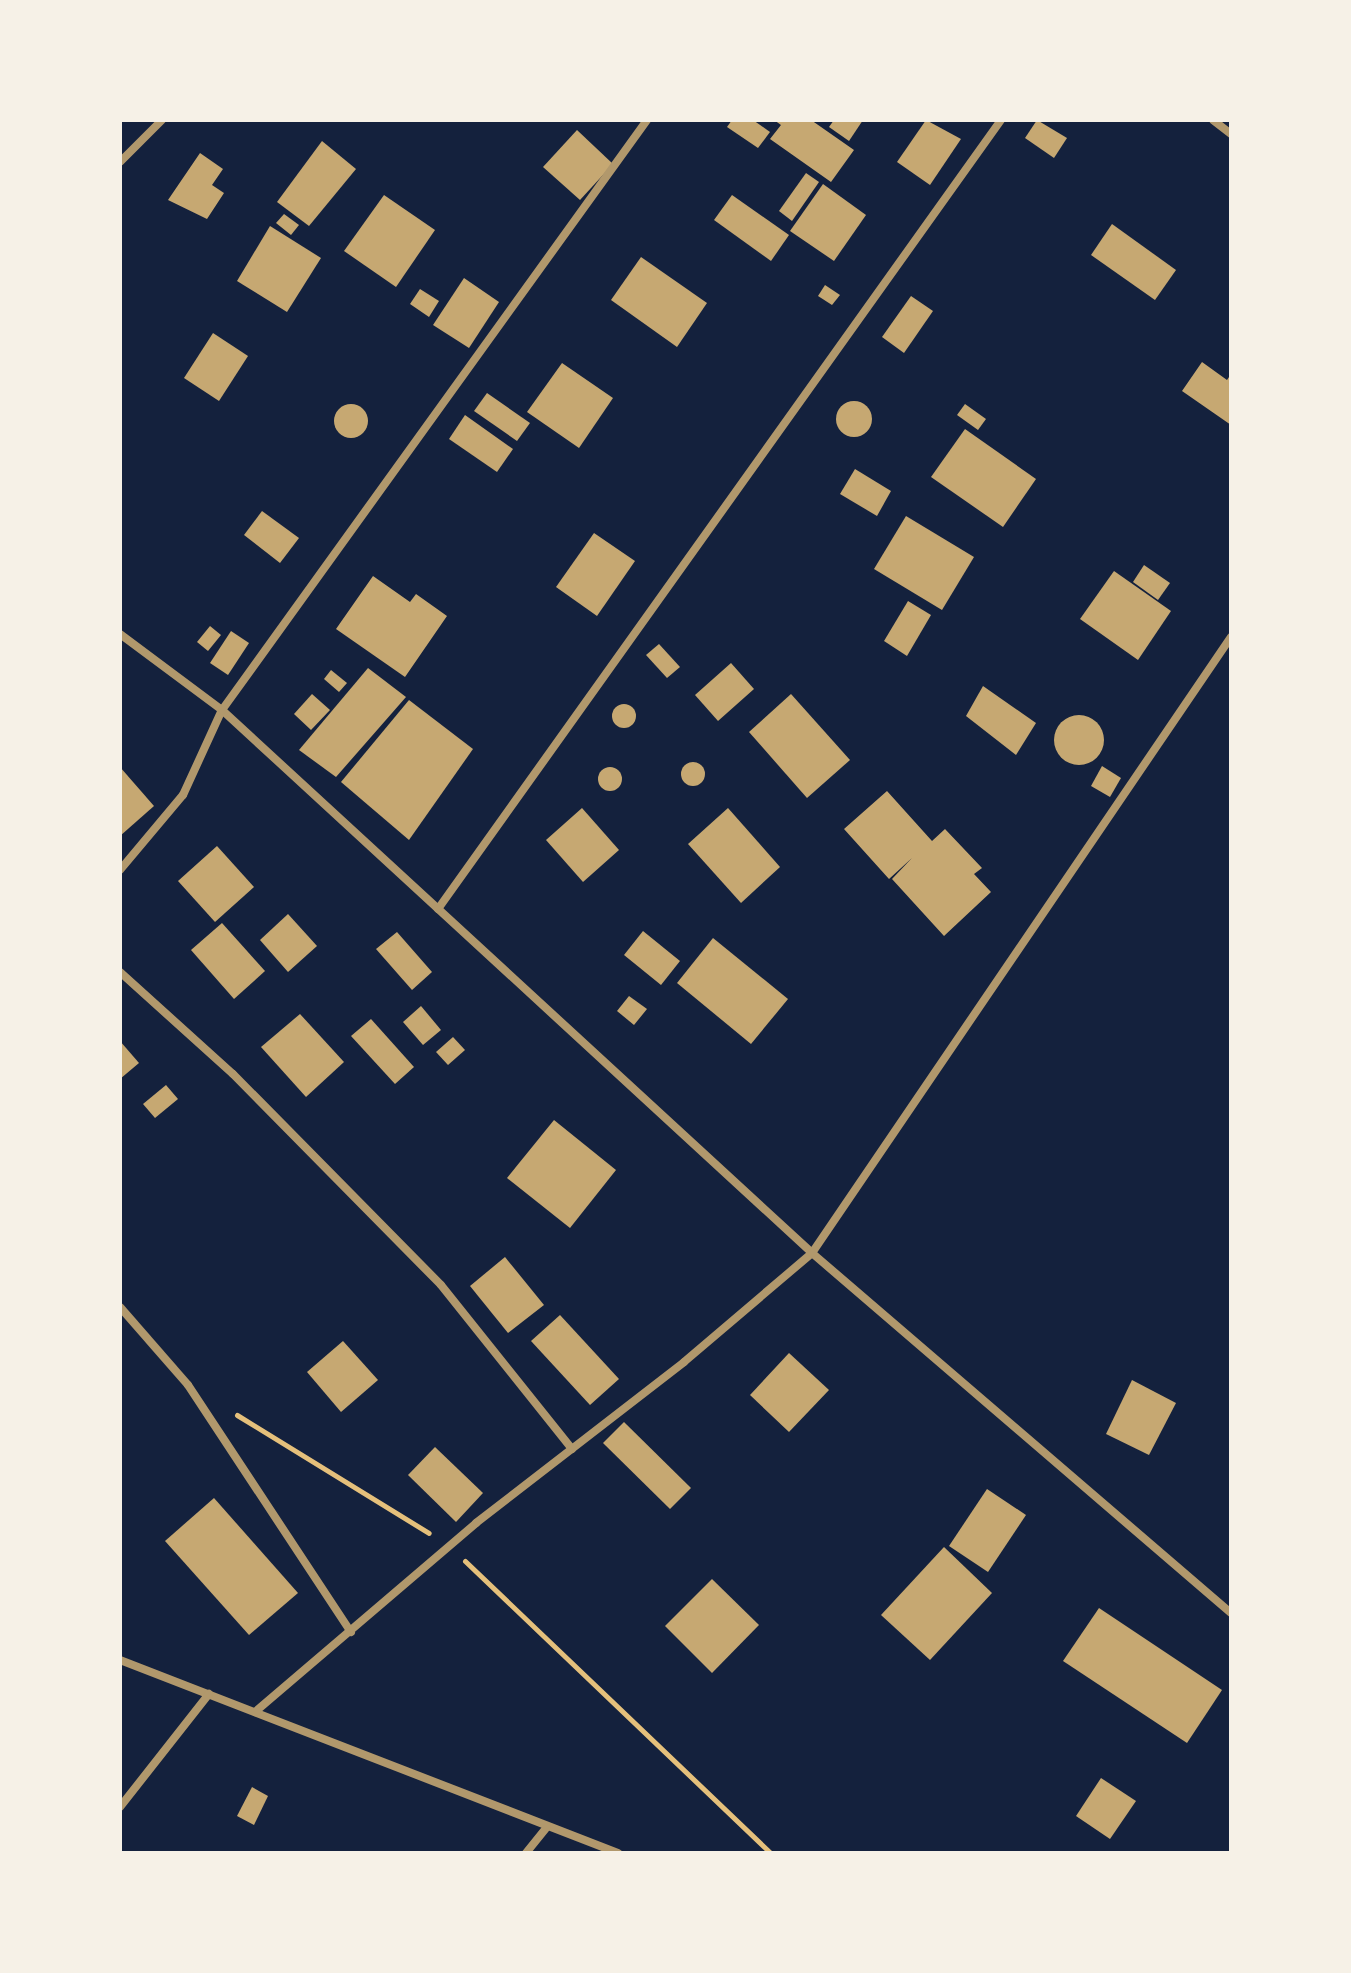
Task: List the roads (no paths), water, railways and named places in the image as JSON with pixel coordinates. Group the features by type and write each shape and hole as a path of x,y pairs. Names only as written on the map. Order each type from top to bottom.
{"street":[{"path":"120,162 162,120"},
{"path":"120,870 183,795 222,710 647,120"},
{"path":"438,909 1001,120"},
{"path":"1213,120 1231,134"},
{"path":"120,634 222,710 812,1253 1231,1613"},
{"path":"255,1712 451,1547 812,1253 1231,637"},
{"path":"120,972 233,1074 441,1285 572,1449"},
{"path":"120,1307 188,1385 351,1632"},
{"path":"120,1660 618,1853"},
{"path":"120,1807 209,1694"},
{"path":"526,1853 547,1827"}]}
